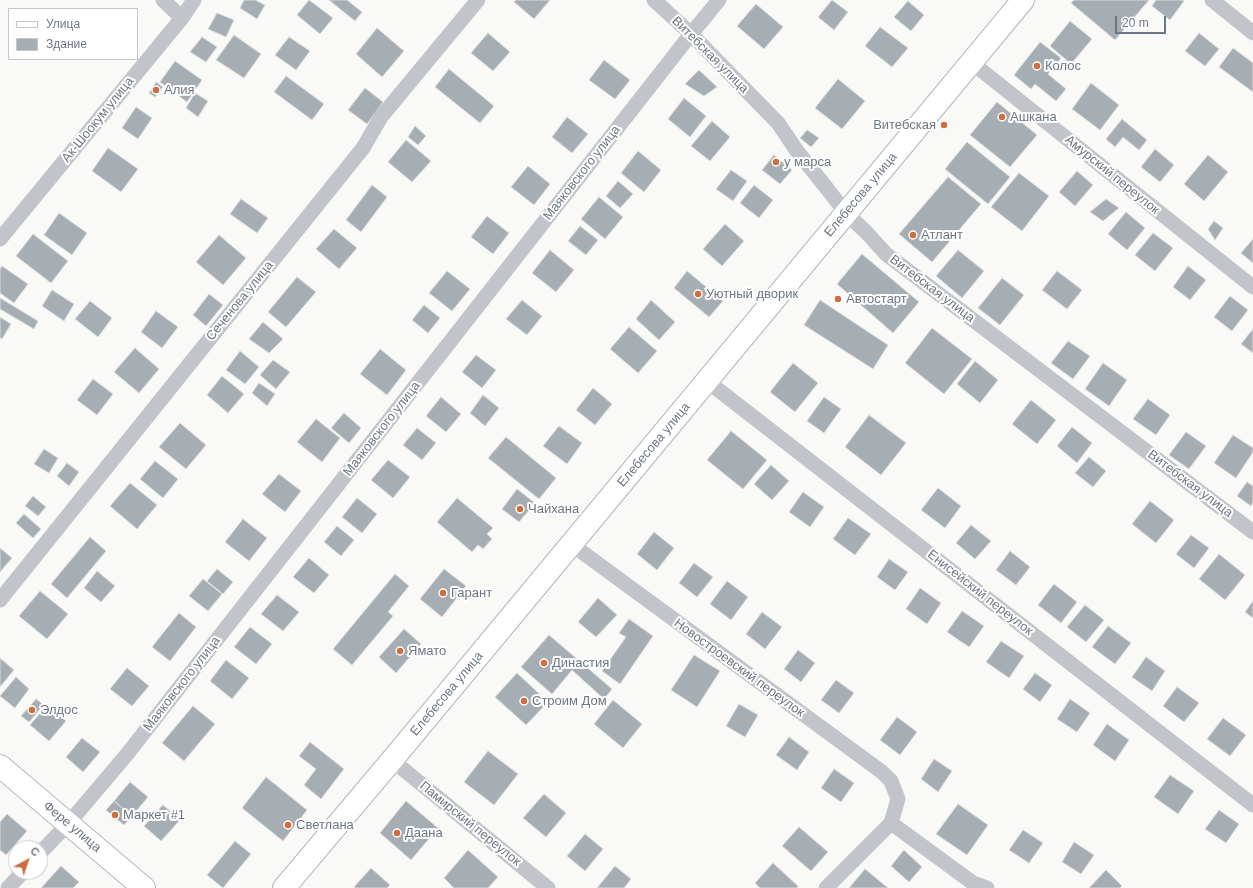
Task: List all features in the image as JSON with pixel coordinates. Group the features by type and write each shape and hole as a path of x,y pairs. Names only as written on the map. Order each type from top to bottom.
{"main road":[{"name":"Елебесова улица","path":"284,888 707,381 1022,0"},
{"name":"Фере улица","path":"0,766 144,888"}],"street":[{"path":"163,0 182,18"},
{"name":"Ак-Шоокум улица","path":"0,239 182,18 194,0"},
{"name":"Сеченова улица","path":"0,600 363,148 381,117 478,0"},
{"name":"Витебская улица","path":"654,0 691,34 778,123 797,151 846,213 886,254 1253,532"},
{"name":"Маяковского улица","path":"48,845 68,824 128,753 719,0"},
{"path":"1212,0 1251,28"},
{"name":"Амурский переулок","path":"971,62 1253,287"},
{"name":"Енисейский переулок","path":"707,381 1253,805"},
{"name":"Новостроевский переулок","path":"571,544 882,772 891,781 898,799 891,823"},
{"name":"Памирский переулок","path":"392,760 548,888"},
{"path":"826,888 891,823 973,883 987,888"},
{"path":"8,888 16,880"}],"building":[{"path":"244,0 255,0 265,5 257,19 240,8"},
{"path":"309,0 333,18 320,34 297,15"},
{"path":"329,0 347,0 362,12 355,21"},
{"path":"516,0 550,0 534,19 514,2"},
{"path":"832,0 848,12 834,30 818,17"},
{"path":"1074,0 1149,0 1115,40 1071,3"},
{"path":"1156,0 1184,1 1170,20 1152,6"},
{"path":"908,1 924,15 911,31 894,17"},
{"path":"756,4 783,27 764,49 737,26"},
{"path":"217,13 234,20 226,37 208,29"},
{"path":"1070,21 1092,39 1071,64 1050,46"},
{"path":"880,27 908,48 892,67 865,46"},
{"path":"377,28 404,51 382,77 356,54"},
{"path":"488,33 510,52 493,71 471,53"},
{"path":"1199,33 1219,49 1205,66 1185,51"},
{"path":"234,35 261,54 244,78 216,60"},
{"path":"202,37 217,47 206,62 190,52"},
{"path":"289,37 310,51 296,70 275,55"},
{"name":"Колос","path":"1040,42 1061,58 1048,74 1066,89 1056,101 1035,84 1031,89 1014,75"},
{"path":"1233,48 1253,63 1253,92 1219,67"},
{"path":"604,60 630,80 615,99 589,80"},
{"path":"175,61 202,80 187,102 160,82"},
{"path":"449,69 494,106 480,123 435,87"},
{"path":"699,70 717,87 704,96 685,84"},
{"path":"286,76 324,104 312,120 274,92"},
{"path":"838,79 865,101 842,129 815,108"},
{"name":"Алия","path":"156,82 163,87 155,97 149,93"},
{"path":"1091,83 1119,105 1100,130 1072,109"},
{"path":"365,88 383,102 367,124 348,110"},
{"path":"195,93 208,101 198,117 186,108"},
{"path":"684,98 706,116 690,137 668,119"},
{"path":"997,102 1037,135 1010,167 970,135"},
{"path":"136,107 152,118 138,139 122,128"},
{"path":"567,117 588,134 572,153 552,137"},
{"path":"1122,119 1147,140 1139,150 1123,137 1115,147 1106,139"},
{"path":"712,121 730,137 710,161 691,146"},
{"path":"415,126 426,136 418,145 408,137"},
{"path":"807,130 819,138 811,147 800,138"},
{"path":"406,140 431,161 412,182 388,162"},
{"path":"967,142 1010,177 988,204 945,169"},
{"path":"108,148 138,169 121,192 92,171"},
{"path":"1155,149 1174,165 1160,182 1141,167"},
{"path":"638,151 661,170 644,192 621,173"},
{"name":"у марса","path":"774,155 792,170 780,184 762,170"},
{"path":"1208,155 1228,172 1204,201 1184,184"},
{"path":"528,166 550,184 534,205 511,187"},
{"path":"731,170 747,181 733,201 716,189"},
{"path":"1077,171 1093,185 1075,206 1059,192"},
{"path":"1019,173 1049,196 1022,231 991,207"},
{"path":"948,177 981,204 932,262 899,234"},
{"path":"618,181 633,194 620,208 606,196"},
{"path":"372,185 387,197 361,232 346,220"},
{"path":"754,185 773,200 759,218 740,203"},
{"path":"599,197 623,217 605,239 581,219"},
{"path":"241,199 268,218 257,233 230,214"},
{"path":"1106,199 1119,208 1103,221 1090,212"},
{"path":"1126,212 1145,228 1127,250 1108,234"},
{"path":"59,213 87,233 72,255 44,235"},
{"path":"487,216 509,233 493,254 471,237"},
{"path":"1214,221 1223,228 1215,240 1208,229"},
{"path":"725,224 744,241 722,266 703,249"},
{"path":"580,226 598,240 586,255 568,241"},
{"path":"334,229 357,248 339,269 316,249"},
{"path":"1153,233 1173,248 1155,271 1135,255"},
{"path":"33,234 68,261 51,283 16,256"},
{"path":"219,235 246,258 223,285 196,262"},
{"path":"1253,239 1253,263 1241,253"},
{"path":"550,250 574,270 556,292 532,273"},
{"path":"958,250 984,271 962,298 936,276"},
{"path":"862,254 919,302 893,333 837,284"},
{"path":"2,266 28,284 14,303 0,293 0,269"},
{"path":"1188,266 1206,280 1190,300 1173,287"},
{"path":"447,271 470,289 452,311 429,293"},
{"name":"Уютный дворик","path":"687,271 723,301 709,317 674,288"},
{"path":"1057,271 1082,290 1067,309 1042,290"},
{"path":"297,277 316,292 286,327 268,312"},
{"path":"1002,278 1024,295 1000,325 978,308"},
{"path":"52,290 74,304 64,321 42,306"},
{"path":"209,294 223,305 206,326 193,315"},
{"path":"1230,296 1248,310 1232,331 1214,317"},
{"path":"0,298 38,321 34,329 0,309"},
{"path":"522,300 542,316 527,335 506,319"},
{"path":"651,300 675,322 659,340 636,319"},
{"path":"820,300 888,345 873,369 804,325"},
{"path":"90,301 112,318 98,337 75,319"},
{"path":"424,305 440,318 428,333 412,320"},
{"path":"156,311 178,327 162,348 141,332"},
{"path":"0,317 11,324 2,339 0,338"},
{"path":"263,322 283,339 269,353 249,339"},
{"path":"629,327 657,351 638,373 610,349"},
{"path":"932,328 972,359 944,394 905,363"},
{"path":"1253,329 1253,353 1241,344"},
{"path":"1068,341 1090,356 1073,379 1051,363"},
{"path":"135,348 159,369 139,393 114,372"},
{"path":"380,349 406,370 387,395 360,374"},
{"path":"240,351 259,367 245,384 226,370"},
{"path":"476,355 496,370 482,388 462,372"},
{"path":"273,360 290,372 276,389 260,375"},
{"path":"975,361 998,380 980,403 957,384"},
{"path":"793,363 818,383 795,412 770,392"},
{"path":"1103,363 1127,380 1109,406 1085,389"},
{"path":"222,376 244,394 228,413 207,395"},
{"path":"93,379 113,394 97,415 77,400"},
{"path":"259,383 275,394 267,406 252,393"},
{"path":"593,388 612,404 595,425 576,410"},
{"path":"483,395 499,408 485,426 470,413"},
{"path":"441,397 461,414 446,432 426,416"},
{"path":"824,397 841,409 824,433 807,421"},
{"path":"1148,399 1170,415 1156,435 1133,419"},
{"path":"1031,400 1056,420 1037,444 1012,424"},
{"path":"344,413 361,428 349,443 331,428"},
{"path":"869,415 906,443 881,475 845,447"},
{"path":"316,419 340,438 322,462 297,442"},
{"path":"180,423 206,445 186,469 159,447"},
{"path":"559,426 582,443 567,464 543,446"},
{"path":"1072,427 1092,443 1077,463 1057,446"},
{"path":"417,428 436,443 422,460 403,445"},
{"path":"731,431 767,460 743,489 707,460"},
{"path":"1186,432 1206,446 1189,469 1169,455"},
{"path":"1233,435 1253,448 1253,452 1236,478 1214,463"},
{"path":"506,437 556,478 539,499 488,458"},
{"path":"44,449 58,458 49,473 34,464"},
{"path":"1089,457 1106,471 1093,487 1075,473"},
{"path":"388,460 410,477 393,498 371,480"},
{"path":"155,461 178,479 163,498 140,479"},
{"path":"67,463 79,472 69,486 57,476"},
{"path":"771,465 789,481 772,500 754,484"},
{"path":"279,474 301,491 285,512 262,494"},
{"path":"1247,482 1253,486 1253,502 1251,506 1237,496"},
{"path":"130,483 157,505 137,529 110,506"},
{"path":"938,488 961,506 945,528 921,510"},
{"path":"517,489 535,503 519,522 502,509"},
{"path":"803,492 824,507 810,527 789,512"},
{"path":"33,496 46,507 38,516 25,506"},
{"path":"357,498 377,514 362,533 342,517"},
{"path":"457,498 493,528 487,534 492,539 483,549 478,545 472,552 437,522"},
{"path":"1150,501 1174,520 1156,543 1132,524"},
{"path":"24,514 41,529 33,538 16,523"},
{"path":"848,518 871,534 855,555 833,539"},
{"path":"243,519 267,538 249,561 225,542"},
{"path":"971,525 991,541 975,559 956,543"},
{"path":"337,526 354,540 341,556 324,542"},
{"path":"654,532 674,548 657,570 637,554"},
{"path":"1191,535 1209,548 1194,568 1176,554"},
{"path":"90,537 106,551 67,598 51,584"},
{"path":"0,548 12,558 0,572"},
{"path":"1010,551 1030,567 1016,585 996,570"},
{"path":"1219,554 1245,575 1225,600 1199,579"},
{"path":"309,558 329,575 314,593 293,577"},
{"path":"889,559 908,572 895,590 877,577"},
{"path":"694,563 713,577 697,597 679,583"},
{"path":"217,569 233,582 223,594 207,581"},
{"name":"Гарант","path":"444,569 466,586 442,617 420,599"},
{"path":"97,571 115,586 101,602 84,588"},
{"path":"395,574 409,586 388,612 393,616 352,665 333,649"},
{"path":"203,579 222,594 208,611 189,596"},
{"path":"727,581 748,597 731,620 710,604"},
{"path":"1054,584 1077,602 1061,623 1038,605"},
{"path":"920,588 941,603 927,624 906,609"},
{"path":"40,591 68,614 47,639 19,616"},
{"path":"277,595 299,612 283,631 261,614"},
{"path":"598,598 617,615 596,637 578,622"},
{"path":"1253,601 1253,618 1245,612"},
{"path":"1085,605 1104,620 1086,642 1067,627"},
{"path":"962,611 984,626 969,647 947,632"},
{"path":"762,612 782,627 765,649 746,634"},
{"path":"179,613 196,627 170,661 152,647"},
{"path":"629,619 653,636 620,684 602,671 626,637 619,633"},
{"path":"1108,626 1131,643 1115,664 1092,647"},
{"path":"250,627 272,644 256,664 234,647"},
{"name":"Ямато","path":"404,629 421,644 396,673 379,657"},
{"path":"549,635 612,689 604,699 572,670 552,694 521,667"},
{"path":"1001,641 1024,656 1009,678 986,662"},
{"path":"798,650 815,663 801,682 784,669"},
{"path":"694,655 720,671 697,707 671,690"},
{"path":"1146,657 1165,671 1152,691 1132,677"},
{"path":"0,658 14,670 0,687"},
{"path":"226,660 249,678 232,699 210,681"},
{"path":"127,668 149,686 132,706 110,689"},
{"path":"517,673 548,702 526,725 495,697"},
{"path":"1035,673 1052,685 1040,702 1023,689"},
{"path":"16,677 29,689 15,708 0,696"},
{"path":"836,680 854,693 839,713 821,700"},
{"path":"1177,687 1199,703 1184,722 1163,706"},
{"name":"Элдос","path":"36,699 44,705 29,722 21,716"},
{"path":"1070,699 1090,713 1077,732 1057,719"},
{"path":"613,700 642,724 623,748 594,724"},
{"path":"739,704 758,715 745,737 726,726"},
{"path":"47,705 66,721 49,741 30,725"},
{"path":"193,706 215,724 184,761 162,743"},
{"path":"897,717 917,732 900,755 880,740"},
{"path":"1223,718 1246,735 1230,756 1207,739"},
{"path":"1107,724 1129,740 1115,761 1093,745"},
{"path":"789,737 809,752 797,770 776,755"},
{"path":"82,738 100,752 83,772 66,757"},
{"path":"310,742 344,769 321,799 304,785 316,769 299,756"},
{"path":"488,751 518,774 494,805 464,782"},
{"path":"934,759 952,771 938,792 921,779"},
{"path":"834,769 854,783 841,802 821,788"},
{"path":"1170,775 1194,791 1178,814 1154,797"},
{"path":"266,777 307,810 283,841 242,808"},
{"path":"130,782 148,797 132,816 114,801"},
{"path":"544,794 566,813 546,837 523,818"},
{"path":"114,801 132,816 124,825 106,810"},
{"path":"406,801 438,828 411,860 380,833"},
{"path":"958,804 988,825 967,855 936,834"},
{"path":"163,805 180,820 161,841 144,826"},
{"path":"1219,810 1239,824 1226,843 1205,829"},
{"path":"7,814 27,831 19,840 8,840 8,853 6,855 0,850 0,822"},
{"path":"799,827 828,852 811,871 782,846"},
{"path":"1023,830 1043,843 1029,863 1009,850"},
{"path":"585,834 603,849 585,871 567,856"},
{"path":"235,841 251,854 223,888 207,875"},
{"path":"1074,842 1094,855 1081,874 1062,862"},
{"path":"468,850 498,877 488,888 454,888 444,878"},
{"path":"904,850 922,867 909,882 891,866"},
{"path":"773,863 798,886 797,888 760,888 755,883"},
{"path":"61,866 79,882 73,888 41,888"},
{"path":"615,866 631,879 624,888 597,888"},
{"path":"371,868 390,885 387,888 354,887"},
{"path":"865,869 888,888 849,888"},
{"path":"1106,870 1122,886 1120,888 1089,888"}],"place":[{"name":"Колос","path":"1037,66"},
{"name":"Алия","path":"156,90"},
{"name":"Ашкана","path":"1002,117"},
{"name":"Витебская","path":"944,125"},
{"name":"у марса","path":"776,162"},
{"name":"Атлант","path":"913,235"},
{"name":"Уютный дворик","path":"698,294"},
{"name":"Автостарт","path":"838,299"},
{"name":"Чайхана","path":"520,509"},
{"name":"Гарант","path":"443,593"},
{"name":"Ямато","path":"400,651"},
{"name":"Династия","path":"544,663"},
{"name":"Строим Дом","path":"524,701"},
{"name":"Элдос","path":"32,710"},
{"name":"Маркет #1","path":"115,815"},
{"name":"Светлана","path":"288,825"},
{"name":"Даана","path":"397,833"}]}
